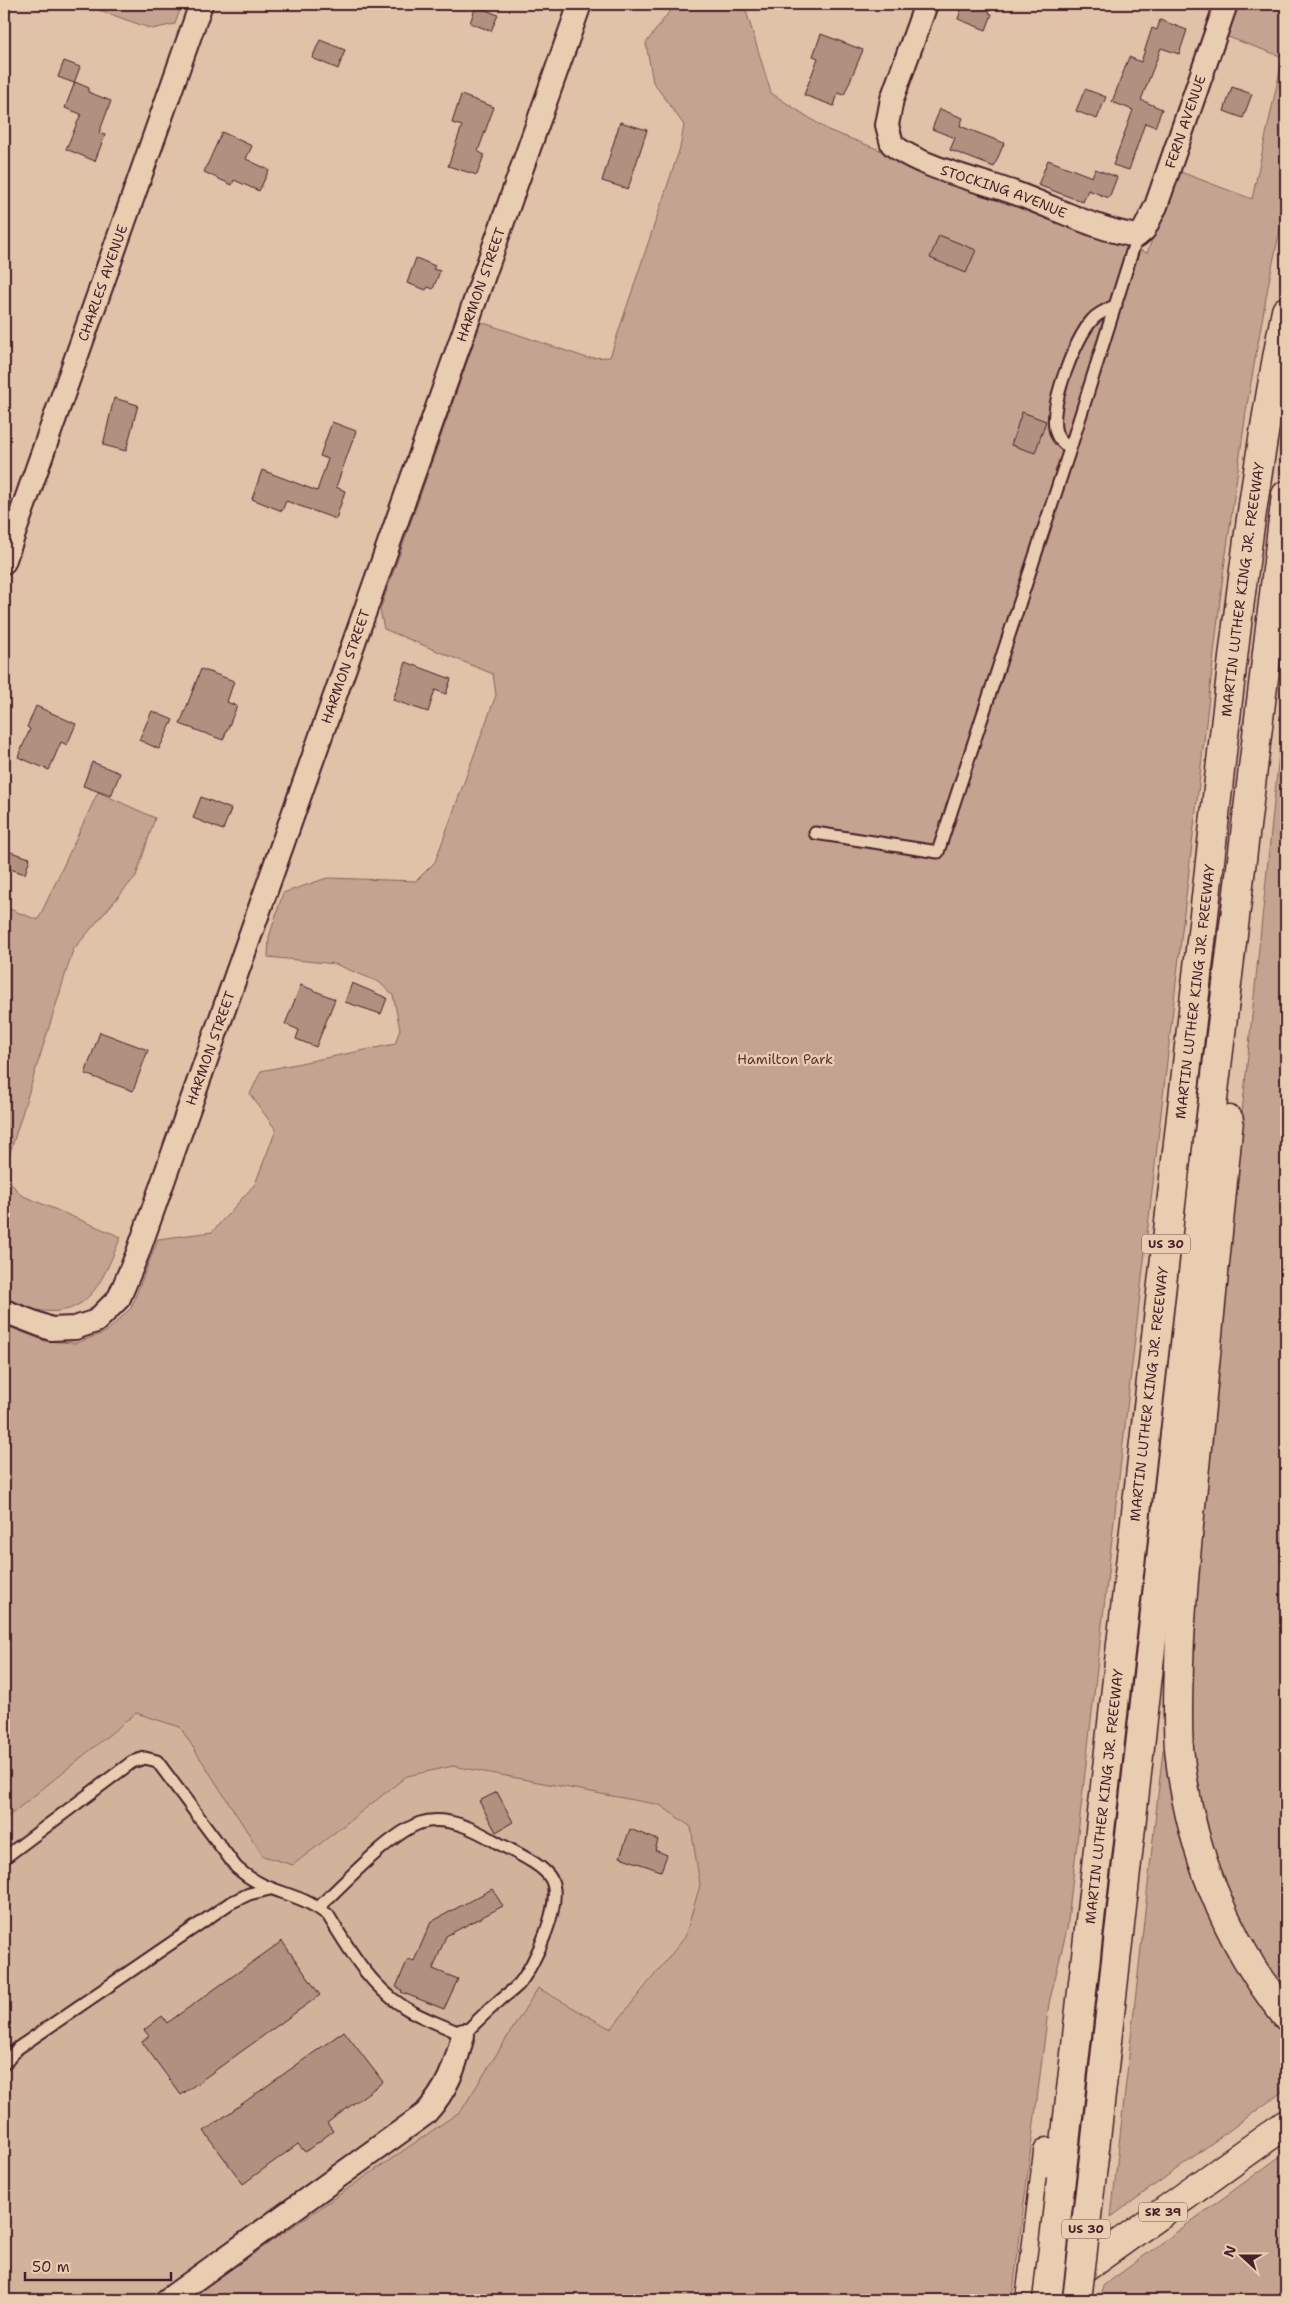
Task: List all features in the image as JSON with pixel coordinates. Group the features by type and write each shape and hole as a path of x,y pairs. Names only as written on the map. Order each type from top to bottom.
{"main road":[{"name":"MARTIN LUTHER KING JR. FREEWAY","path":"1047,2300 1052,2185 1088,1942 1173,1175 1242,589 1264,436 1286,311"},
{"name":"US 30","path":"1078,2300 1203,1186 1286,495"},
{"path":"1252,776 1242,994 1183,1596 1178,1719 1179,1749 1186,1791 1205,1866 1217,1901 1236,1940 1286,2016"},
{"name":"SR 39","path":"1040,2300 1286,2124"},
{"path":"1030,2300 1052,2185"}],"street":[{"name":"CHARLES AVENUE","path":"4,562 201,4"},
{"name":"HARMON STREET","path":"4,1311 51,1329 74,1328 96,1321 119,1298 137,1255 580,4"},
{"name":"STOCKING AVENUE","path":"926,4 892,99 887,125 892,144 912,157 1017,194 1104,228 1137,236"},
{"name":"FERN AVENUE","path":"1137,236 1144,230 1156,206 1226,4"},
{"path":"167,2300 425,2114 437,2100 453,2073 463,2035"}],"lane":[{"path":"815,833 938,852 1070,449 1137,236"},
{"path":"1070,449 1057,437 1055,429 1054,412 1060,388 1071,358 1093,319 1116,305"},
{"path":"4,1858 132,1762 144,1758 157,1761 236,1867 248,1879 270,1889 297,1896 319,1907 328,1915 368,1976 386,1994 421,2017 463,2035 480,2017 518,1985 540,1947 553,1908 553,1888 551,1879 541,1868 485,1835 456,1823 430,1820 418,1823 395,1838 359,1868 319,1907"},
{"path":"4,2064 18,2048 230,1903 249,1894 270,1889"}],"shaded area":[{"path":"136,1713 180,1727 263,1856 293,1865 407,1776 453,1766 660,1805 691,1827 700,1885 684,1937 611,2029 538,1988 461,2111 186,2300 4,2300 4,1820"}],"green space":[{"path":"82,4 182,4 175,24 152,29"},
{"name":"Hamilton Park","path":"675,4 744,4 771,93 828,130 1147,253 1178,171 1252,199 1283,57 1225,36 1237,4 1286,4 1286,202 1269,281 1247,405 1223,575 1067,1929 1049,2003 1013,2292 1001,2300 186,2300 461,2111 538,1988 611,2029 685,1937 700,1885 691,1827 660,1805 453,1766 407,1776 293,1865 263,1856 180,1727 136,1713 4,1820 4,1325 45,1341 76,1343 106,1332 131,1308 158,1239 212,1232 255,1184 276,1130 250,1094 261,1071 395,1044 400,1029 393,995 379,982 335,964 268,957 269,937 283,893 327,878 416,881 435,862 496,695 493,674 384,629 380,610 481,322 587,358 610,357 680,148 684,125 653,82 646,43"},
{"path":"1286,686 1286,1995 1275,1981 1250,1938 1228,1892 1200,1795 1192,1739 1191,1698 1198,1583 1234,1191"},
{"path":"98,792 155,818 136,876 73,950 4,1172 4,907 38,920"},
{"path":"4,1175 21,1195 121,1237 101,1280 83,1302 70,1308 55,1311 33,1309 4,1298"},
{"path":"1163,1750 1171,1750 1256,1995 1286,2041 1286,2089 1111,2217"},
{"path":"1286,2152 1286,2300 1101,2300 1103,2286"}],"building":[{"path":"963,4 993,4 989,13 992,14 986,30 958,19"},
{"path":"476,6 498,15 491,31 470,23"},
{"path":"1160,20 1187,30 1179,54 1161,48 1141,100 1162,109 1155,127 1145,123 1129,170 1113,165 1133,110 1112,102 1129,57 1141,62 1152,28 1157,30"},
{"path":"821,34 863,50 844,95 838,93 834,106 804,95 818,58 813,56"},
{"path":"320,40 345,50 338,69 312,58"},
{"path":"64,61 80,67 74,83 58,77"},
{"path":"75,82 89,88 88,92 111,101 99,133 105,135 95,161 66,149 81,114 65,108"},
{"path":"1232,87 1252,94 1243,118 1224,111"},
{"path":"1085,89 1106,97 1097,119 1076,111"},
{"path":"461,95 494,107 478,151 484,155 477,175 448,166 462,126 452,123"},
{"path":"940,109 963,118 960,126 1004,143 994,167 950,150 955,138 932,129"},
{"path":"620,122 647,130 628,189 602,181"},
{"path":"222,132 252,146 246,159 269,170 259,191 234,180 232,185 204,172"},
{"path":"1048,160 1092,177 1095,169 1117,177 1109,198 1088,190 1083,202 1038,185"},
{"path":"939,235 976,250 966,273 930,258"},
{"path":"416,258 435,266 433,269 440,271 433,289 428,287 426,290 407,283"},
{"path":"114,398 138,405 126,451 103,445"},
{"path":"1022,412 1046,421 1035,453 1011,445"},
{"path":"332,422 356,431 336,487 345,491 336,519 286,501 282,511 252,499 262,470 317,491 328,459 320,456"},
{"path":"406,662 451,679 446,694 435,690 428,712 393,700"},
{"path":"201,669 234,681 227,702 237,706 223,740 180,724"},
{"path":"36,706 76,724 67,745 61,742 49,770 18,757 30,729 27,727"},
{"path":"152,711 173,720 159,749 139,740"},
{"path":"92,762 120,773 111,796 83,786"},
{"path":"201,797 231,809 223,830 193,818"},
{"path":"4,850 30,858 25,874 4,867"},
{"path":"352,983 387,998 381,1014 345,1002"},
{"path":"301,985 335,999 316,1047 296,1039 299,1030 285,1024"},
{"path":"100,1032 148,1050 133,1091 85,1074"},
{"path":"497,1792 513,1822 496,1832 479,1801"},
{"path":"630,1829 658,1840 655,1850 667,1855 661,1871 620,1857"},
{"path":"492,1889 503,1906 446,1936 433,1969 458,1979 444,2009 401,1992 402,1990 396,1987 408,1959 414,1961 431,1922"},
{"path":"282,1941 320,1995 181,2095 142,2042 149,2036 144,2030 162,2016 167,2023"},
{"path":"344,2031 383,2082 327,2123 333,2131 305,2152 298,2144 243,2184 204,2131"}]}
